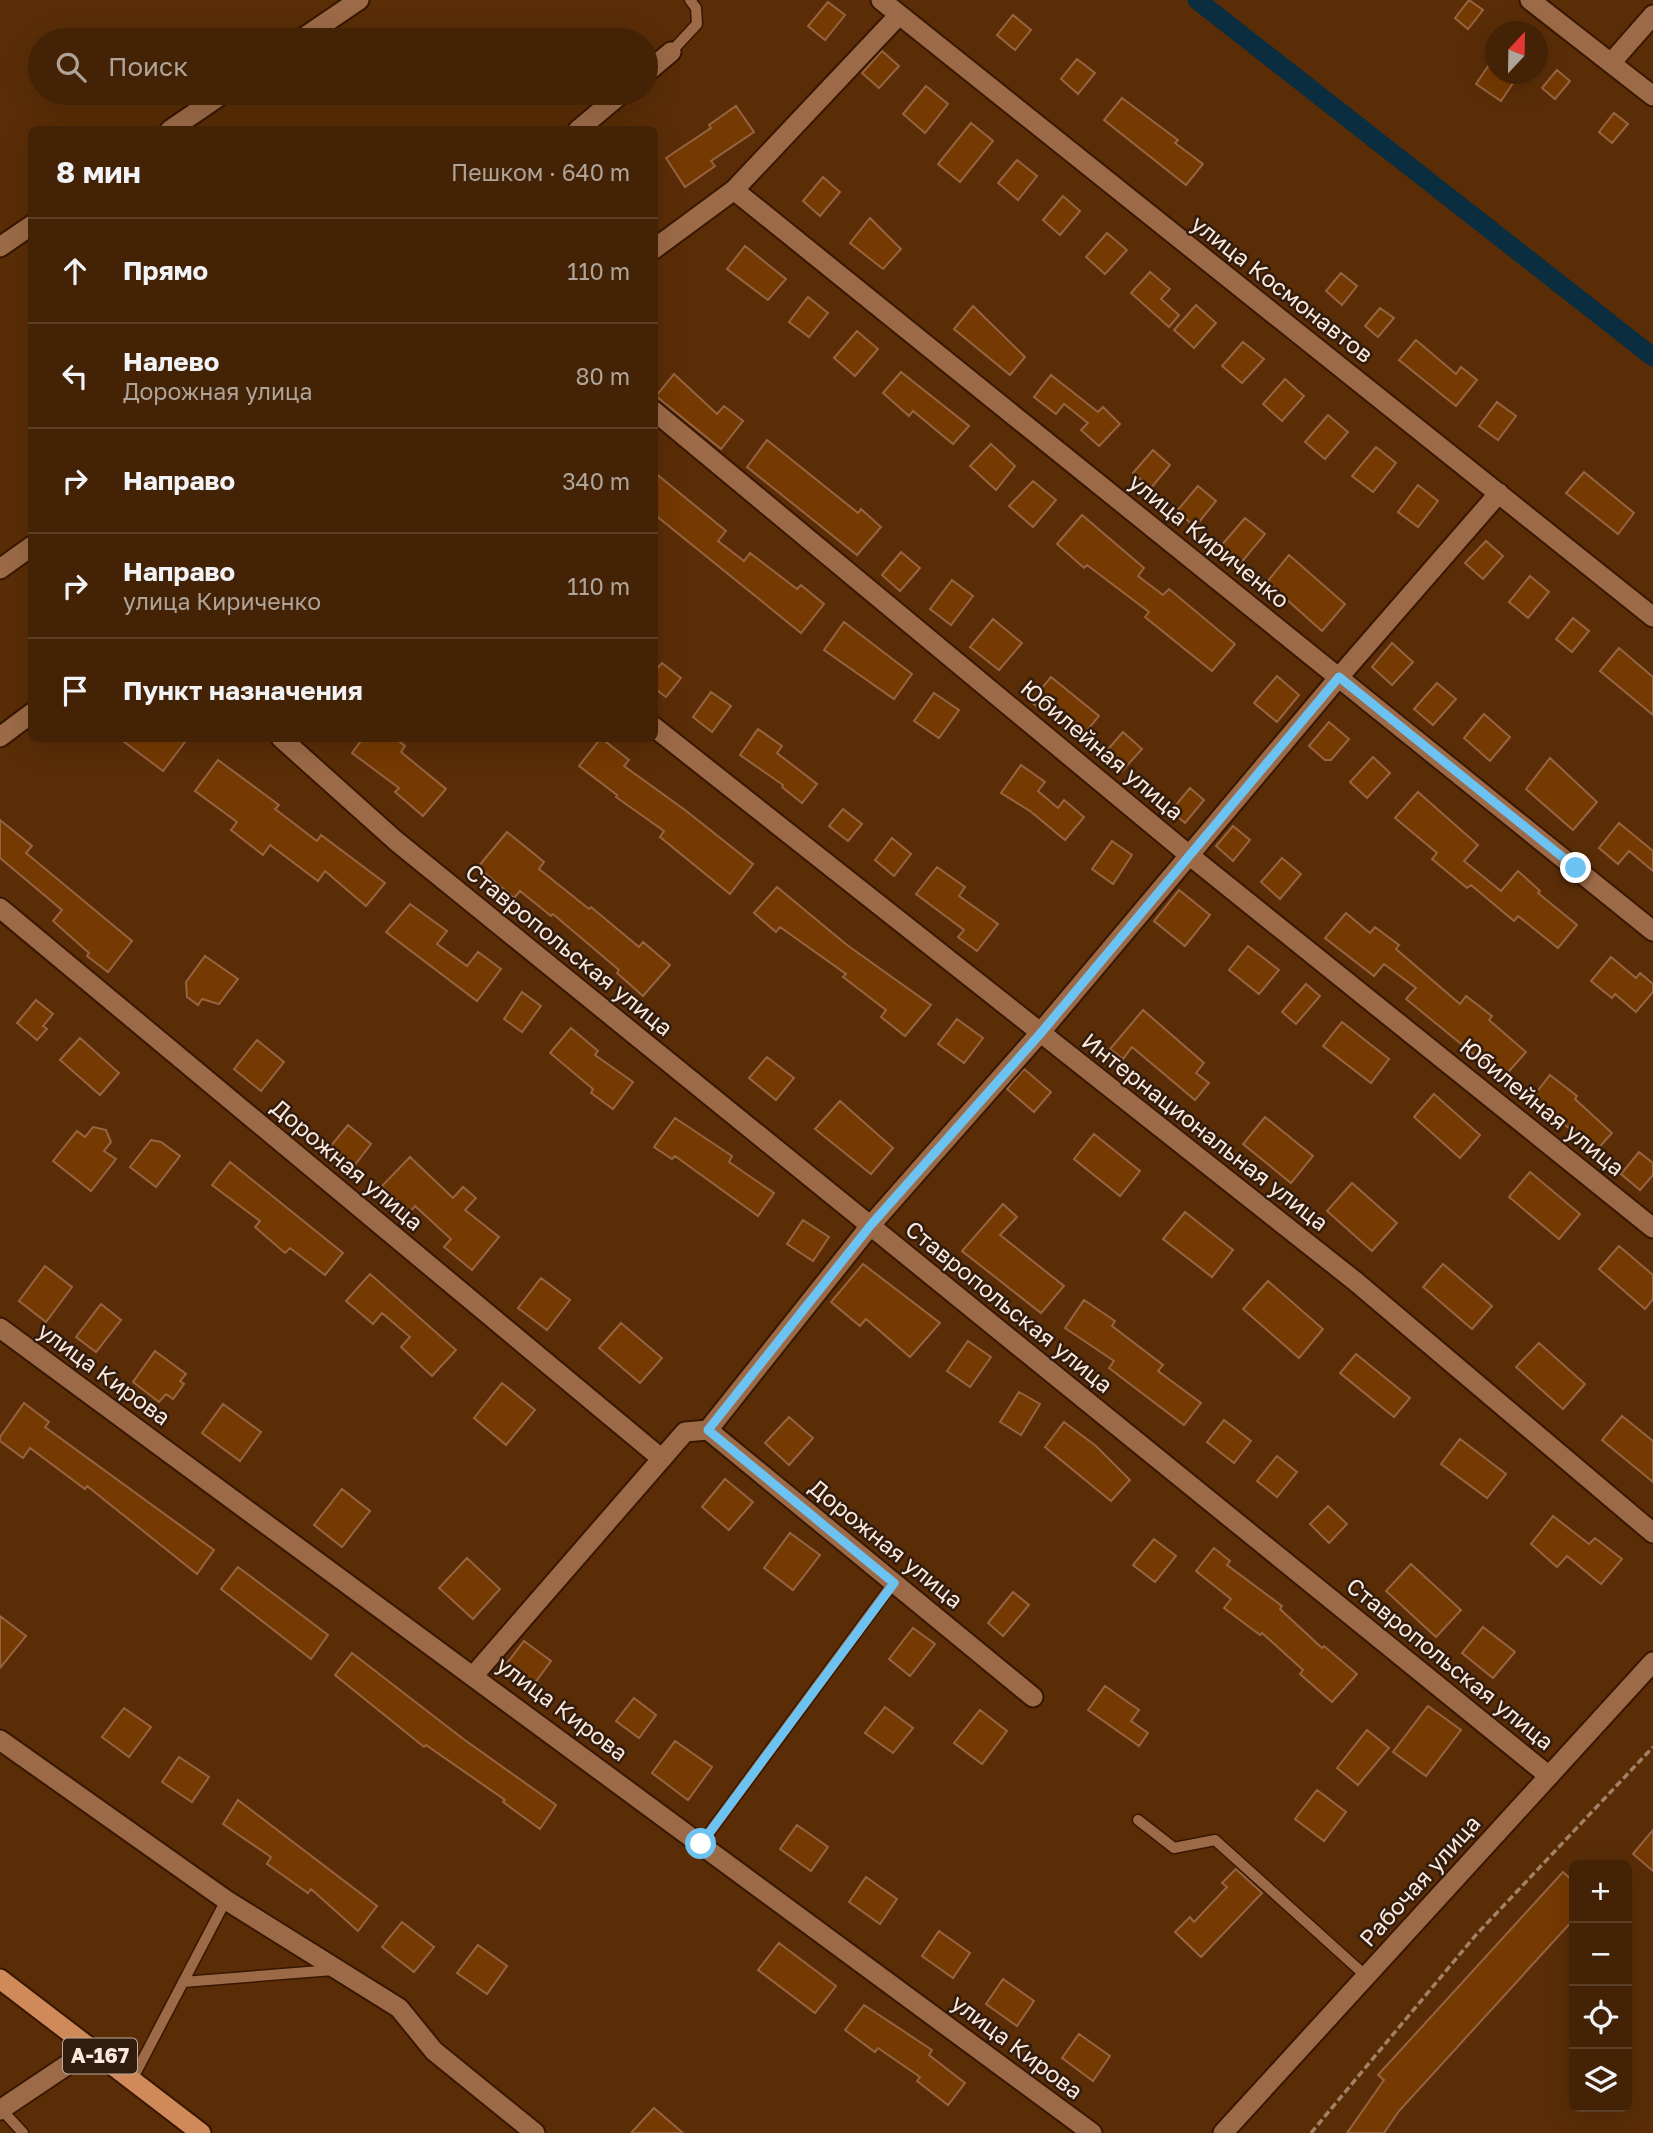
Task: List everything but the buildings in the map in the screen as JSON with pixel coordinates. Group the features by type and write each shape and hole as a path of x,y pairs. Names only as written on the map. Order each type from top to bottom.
{"highway":[{"name":"А-167","path":"0,1979 201,2133"}],"street":[{"path":"318,28 359,0"},
{"name":"улица Космонавтов","path":"881,0 1653,617"},
{"path":"1530,0 1653,96"},
{"path":"658,246 734,190 899,15"},
{"path":"1611,63 1653,15"},
{"path":"658,63 671,52"},
{"path":"176,126 206,105"},
{"path":"583,126 608,105"},
{"name":"улица Кириченко","path":"734,190 1653,932"},
{"path":"0,247 28,228"},
{"name":"Юбилейная улица","path":"658,414 1189,855 1653,1228"},
{"path":"474,1675 685,1432 708,1430 870,1226 1040,1034 1339,677 1499,493"},
{"path":"0,569 28,549"},
{"path":"0,737 28,716"},
{"name":"Интернациональная улица","path":"658,730 1355,1282 1653,1533"},
{"name":"Ставропольская улица","path":"285,742 396,841 1549,1776"},
{"name":"Дорожная улица","path":"0,908 662,1459"},
{"name":"улица Кирова","path":"0,1328 474,1675 1091,2133"},
{"name":"Дорожная улица","path":"708,1430 1033,1697"},
{"name":"Рабочая улица","path":"1223,2133 1653,1662"},
{"path":"0,1740 226,1900 399,2008 434,2051 535,2133"},
{"path":"1,2110 91,2049"}],"lane":[{"path":"671,52 697,24 696,8 690,0"},
{"path":"701,1844 894,1583"},
{"path":"1138,1820 1174,1848 1215,1840 1367,1976"},
{"path":"132,2080 226,1900"},
{"path":"183,1982 338,1970"},
{"path":"1,2110 23,2133"}],"path":[{"path":"1311,2133 1475,1936 1653,1747"}],"waterway":[{"path":"1197,0 1653,357"}],"route":[{"path":"701,1844 894,1583 708,1430 870,1226 1040,1034 1339,677 1576,868"}]}
